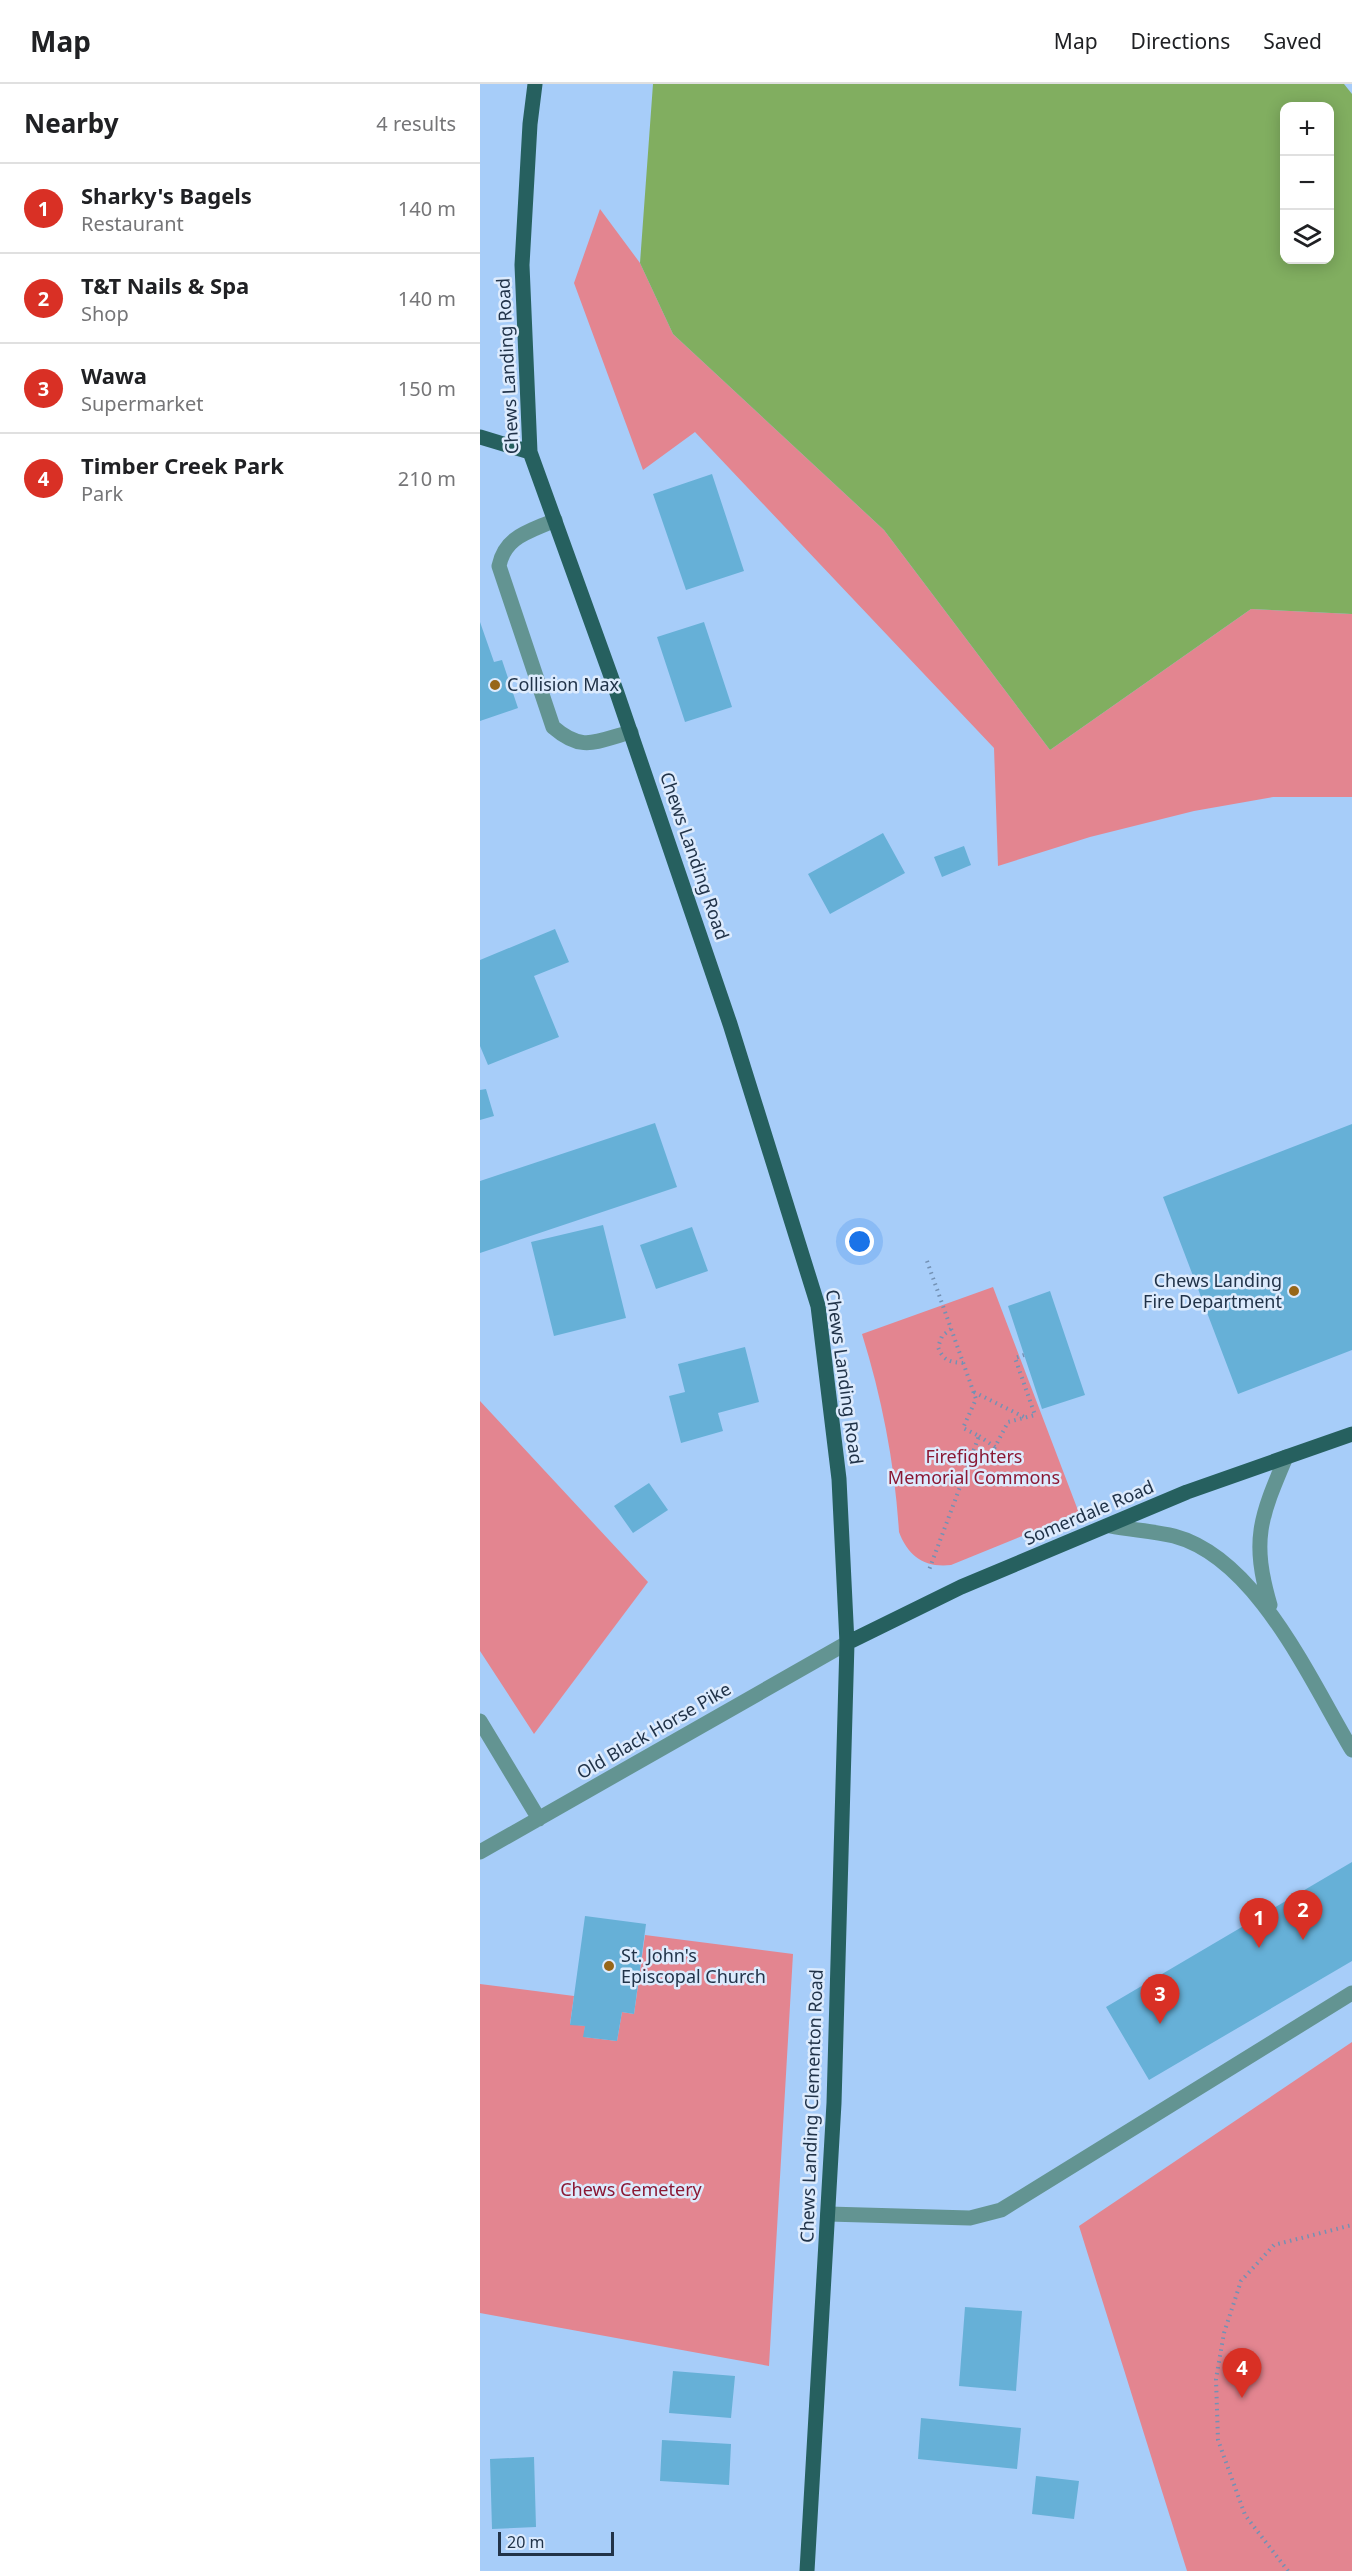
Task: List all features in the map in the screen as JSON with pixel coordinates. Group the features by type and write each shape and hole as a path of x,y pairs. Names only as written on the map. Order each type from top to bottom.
{"main road":[{"name":"Chews Landing Road","path":"535,84 530,124 522,265 530,452 631,732 730,1024 818,1306 839,1479 847,1643"},
{"path":"480,437 530,452"},
{"name":"Somerdale Road","path":"847,1643 961,1587 1187,1492 1352,1434"},
{"name":"Chews Landing Clementon Road","path":"807,2571 834,2103 847,1643"}],"street":[{"path":"555,520 516,538 502,552 499,566 553,727 569,740 586,744 631,732"},
{"path":"1274,1617 1263,1581 1259,1533 1261,1520 1286,1457"},
{"path":"1110,1526 1175,1536 1217,1556 1250,1584 1274,1617 1352,1749"},
{"name":"Old Black Horse Pike","path":"480,1852 847,1643"},
{"path":"480,1721 539,1818"},
{"path":"828,2214 970,2218 1001,2210 1352,1993"}],"path":[{"path":"927,1261 976,1399 963,1428 995,1447 1008,1422 1035,1415 1015,1358 1024,1355"},
{"path":"951,1329 942,1336 938,1347 942,1357 951,1362 963,1363"},
{"path":"973,1392 1026,1418"},
{"path":"929,1570 978,1436"},
{"path":"1288,2571 1245,2515 1218,2440 1216,2379 1224,2333 1241,2281 1274,2245 1352,2225"}],"green space":[{"path":"600,209 640,263 673,334 884,530 1050,750 1251,609 1352,614 1352,797 1273,797 1194,811 1090,837 998,866 994,748 695,432 643,470 574,283"},
{"name":"Firefighters Memorial Commons","path":"993,1287 1079,1513 951,1565 933,1564 918,1559 912,1554 899,1532 886,1432 876,1383 862,1334"},
{"path":"480,1401 648,1582 534,1734 480,1651"},
{"name":"Chews Cemetery","path":"645,1935 793,1954 769,2366 480,2313 480,1984 574,1996 570,2024 585,2026 584,2037 617,2041 622,2012 634,2014"},
{"path":"1352,2042 1352,2571 1187,2571 1079,2226"}],"shaded area":[{"path":"653,84 1344,84 1352,94 1352,614 1251,609 1050,750 884,530 673,334 640,263"}],"building":[{"path":"712,474 744,571 686,590 653,494"},
{"name":"Collision Max","path":"480,622 494,662 502,660 518,708 480,721"},
{"path":"704,622 732,707 685,722 657,637"},
{"path":"883,833 905,873 830,914 808,874"},
{"path":"964,846 971,865 942,877 934,857"},
{"path":"555,929 569,962 534,976 559,1037 488,1065 480,1046 480,960"},
{"path":"486,1089 494,1116 480,1120 480,1090"},
{"path":"655,1123 677,1187 480,1253 480,1181"},
{"path":"1352,1124 1352,1350 1238,1394 1163,1197"},
{"path":"603,1225 626,1318 554,1336 531,1242"},
{"path":"692,1227 708,1271 656,1289 640,1245"},
{"path":"1050,1291 1085,1395 1042,1409 1008,1306"},
{"path":"745,1347 759,1402 718,1413 723,1431 681,1443 669,1396 685,1392 678,1364"},
{"path":"649,1483 668,1510 633,1533 614,1506"},
{"path":"1352,1862 1352,1961 1149,2080 1106,2007"},
{"name":"St. John's Episcopal Church","path":"585,1916 646,1924 634,2014 622,2012 617,2041 583,2037 585,2026 570,2025"},
{"path":"965,2307 1022,2311 1016,2391 959,2386"},
{"path":"673,2371 735,2376 731,2418 669,2413"},
{"path":"921,2418 1021,2428 1017,2469 918,2459"},
{"path":"662,2440 731,2444 729,2485 660,2481"},
{"path":"534,2457 536,2527 492,2529 490,2459"},
{"path":"1036,2476 1079,2481 1074,2519 1032,2514"}],"place":[{"name":"Collision Max","path":"495,685"},
{"name":"Chews Landing Fire Department","path":"1294,1291"},
{"name":"T&T Nails & Spa","path":"1303,1940"},
{"name":"Sharky's Bagels","path":"1259,1948"},
{"name":"St. John's Episcopal Church","path":"609,1966"},
{"name":"Wawa","path":"1160,2024"},
{"name":"Timber Creek Park","path":"1242,2398"}]}
